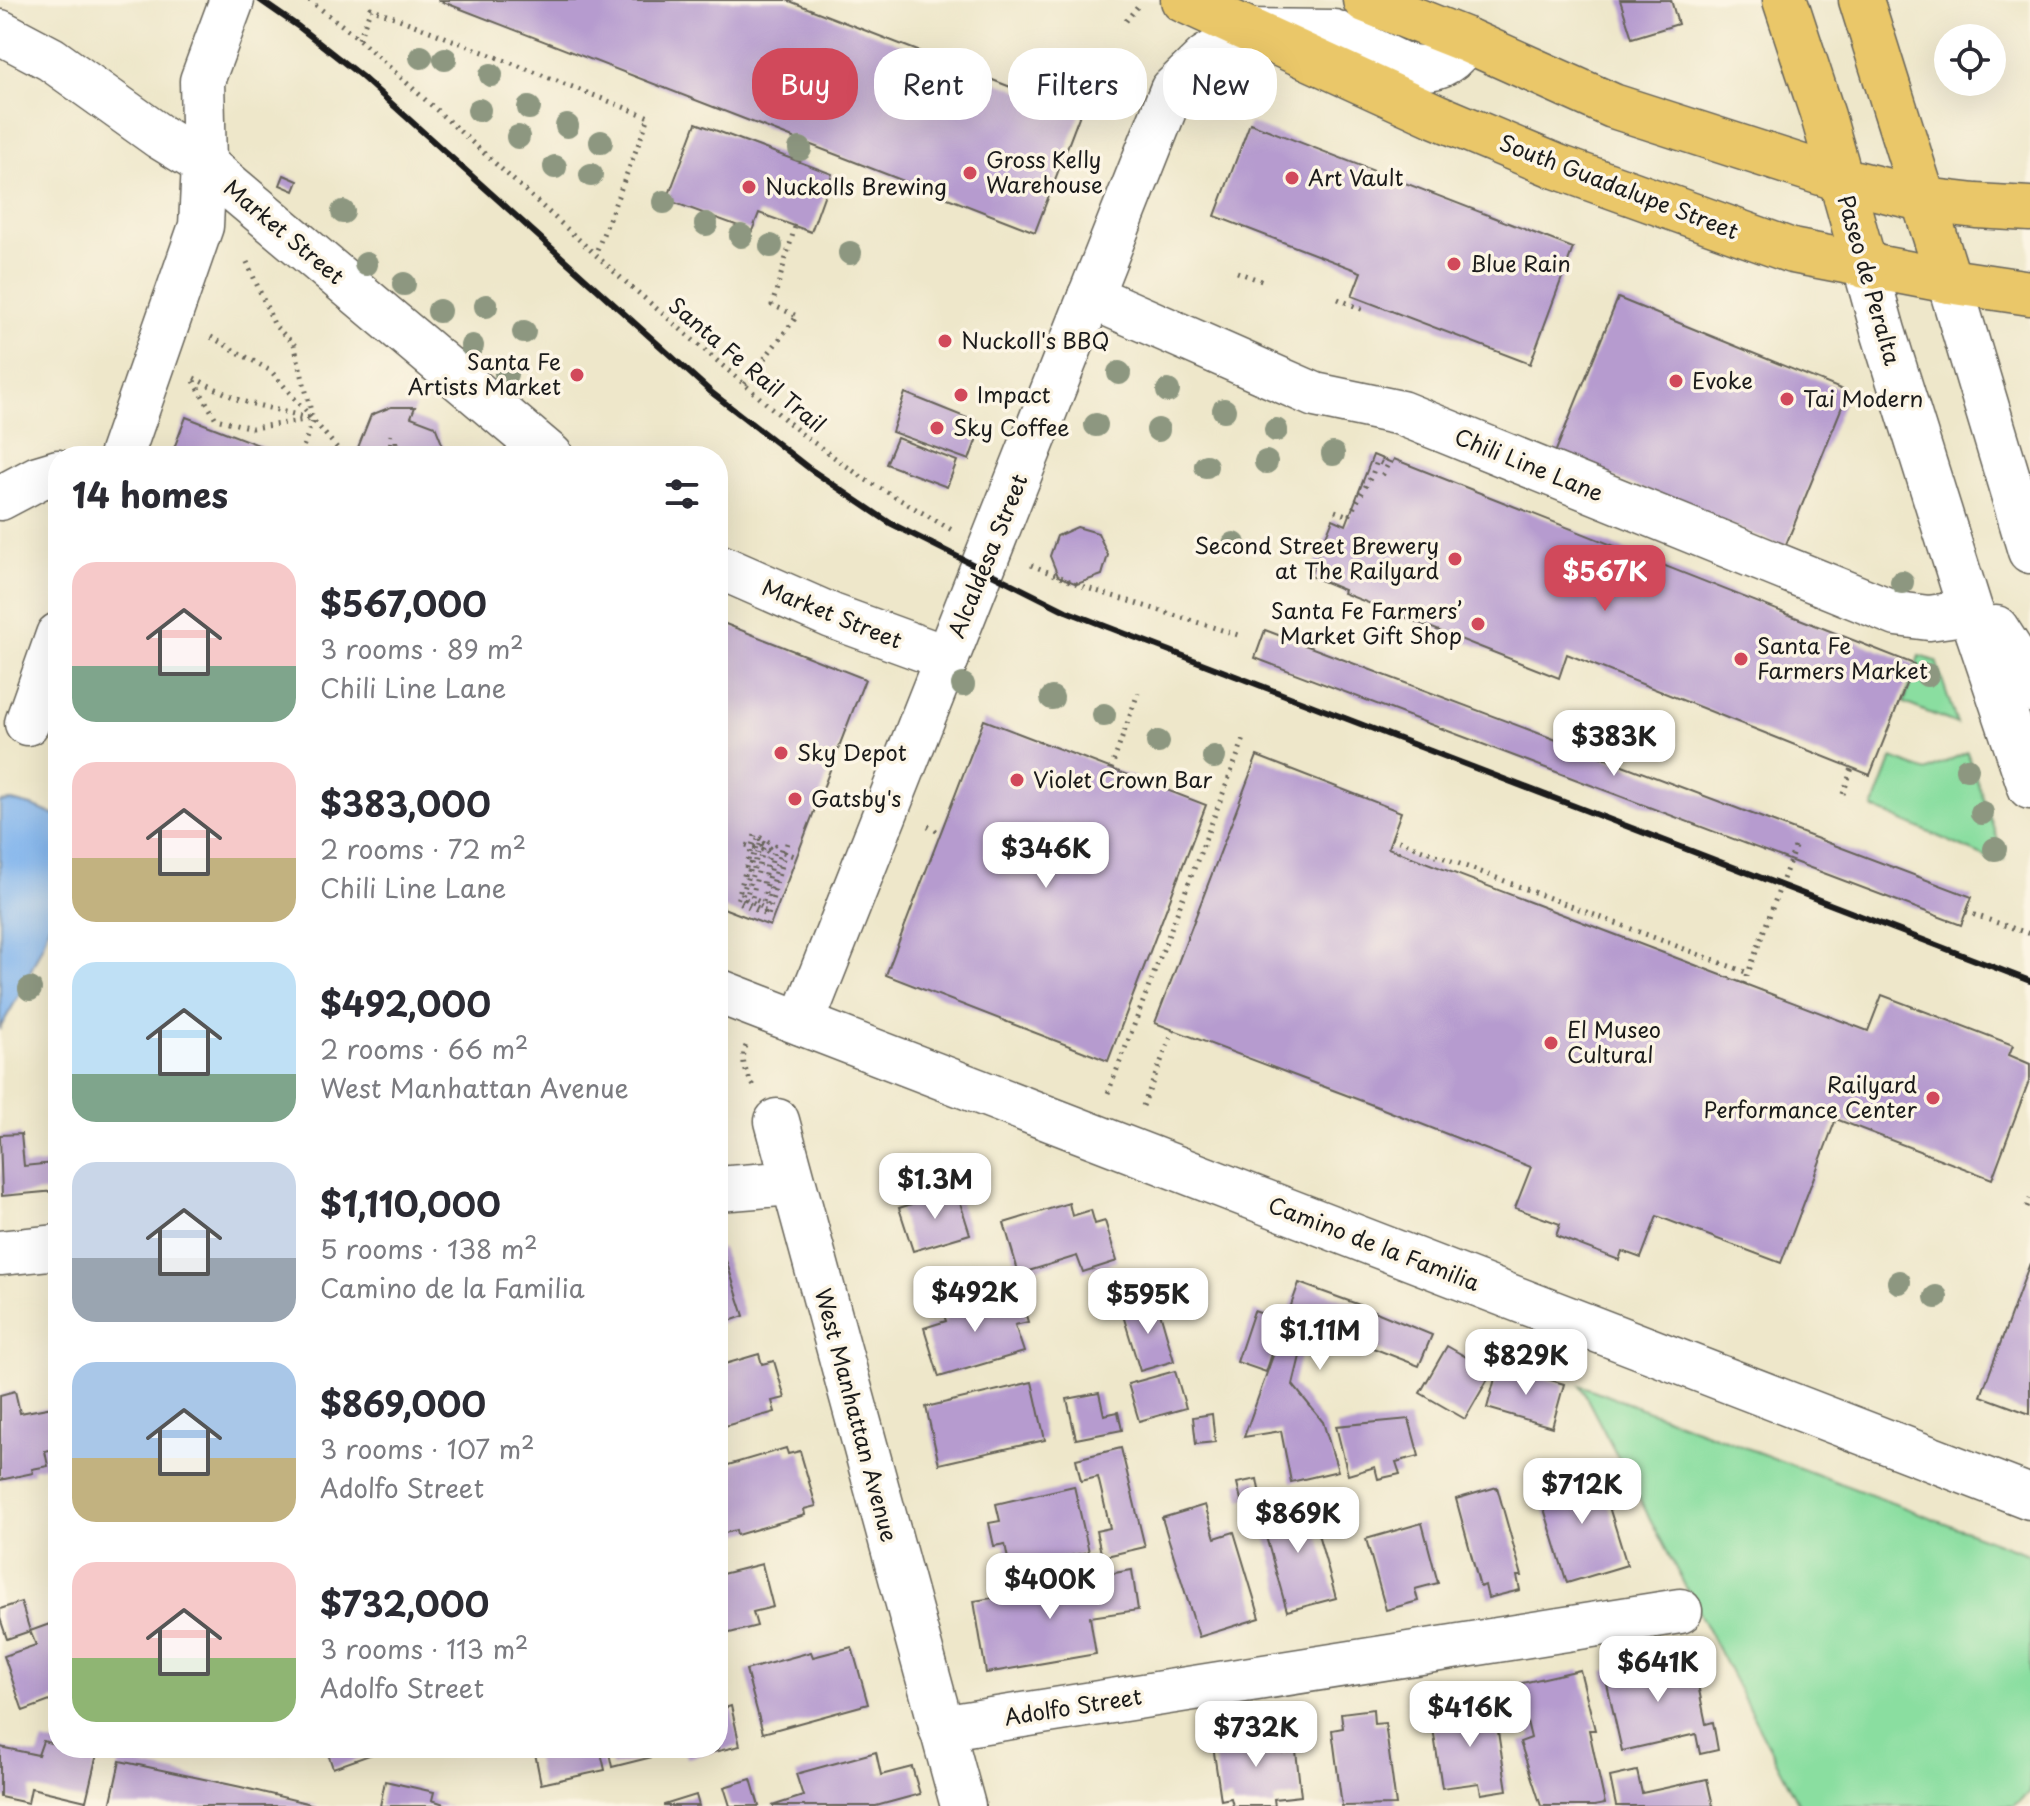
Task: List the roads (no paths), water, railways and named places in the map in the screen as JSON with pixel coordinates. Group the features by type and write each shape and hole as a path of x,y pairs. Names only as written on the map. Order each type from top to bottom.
{"main road":[{"path":"1365,0 1466,40 1613,106 1840,179 1925,200 2030,209"},
{"name":"Paseo de Peralta","path":"1785,0 1823,116 1865,266"},
{"path":"1861,0 1949,281"},
{"name":"South Guadalupe Street","path":"1162,1 1248,31 1558,167 1792,251 2030,293"}],"street":[{"path":"124,446 201,226 204,164 202,81 232,0"},
{"path":"1248,31 1334,32 1414,68 1438,67 1448,62 1458,55 1466,40"},
{"name":"Alcaldesa Street","path":"802,1023 1172,90 1205,58 1248,31"},
{"name":"Market Street","path":"0,32 51,59 160,137 204,164 539,446"},
{"name":"Paseo de Peralta","path":"1865,266 1971,612 2030,787"},
{"path":"1949,281 2030,551"},
{"name":"Chili Line Lane","path":"1090,296 1315,395 1401,413 1897,614 1929,618 1971,612"},
{"path":"0,498 48,475"},
{"name":"Market Street","path":"728,570 832,616 947,658"},
{"path":"1971,612 1995,627 2018,662 2030,690"},
{"path":"28,724 48,665"},
{"name":"Camino de la Familia","path":"728,995 2030,1497"},
{"name":"West Manhattan Avenue","path":"777,1121 963,1806"},
{"path":"728,1188 793,1183"},
{"path":"0,1253 48,1248"},
{"name":"Adolfo Street","path":"941,1728 1680,1611"}],"water":[{"path":"12,801 48,813 48,928 21,992 0,1028 0,802"}],"railway":[{"path":"260,0 361,76 711,392 810,469 890,523 1066,611 2030,981"}],"place":[{"name":"Gross Kelly Warehouse","path":"970,173"},
{"name":"Art Vault","path":"1292,178"},
{"name":"Nuckolls Brewing","path":"749,187"},
{"name":"Blue Rain","path":"1454,264"},
{"name":"Nuckoll's BBQ","path":"945,341"},
{"name":"Santa Fe Artists Market","path":"577,375"},
{"name":"Evoke","path":"1676,381"},
{"name":"Impact","path":"961,395"},
{"name":"Tai Modern","path":"1787,399"},
{"name":"Sky Coffee","path":"937,428"},
{"name":"Second Street Brewery at The Railyard","path":"1455,559"},
{"name":"Santa Fe Farmers’ Market Gift Shop","path":"1478,624"},
{"name":"Santa Fe Farmers Market","path":"1741,659"},
{"name":"Sky Depot","path":"781,753"},
{"name":"Violet Crown Bar","path":"1017,780"},
{"name":"Gatsby's","path":"795,799"},
{"name":"El Museo Cultural","path":"1551,1043"},
{"name":"Railyard Performance Center","path":"1933,1098"}]}
